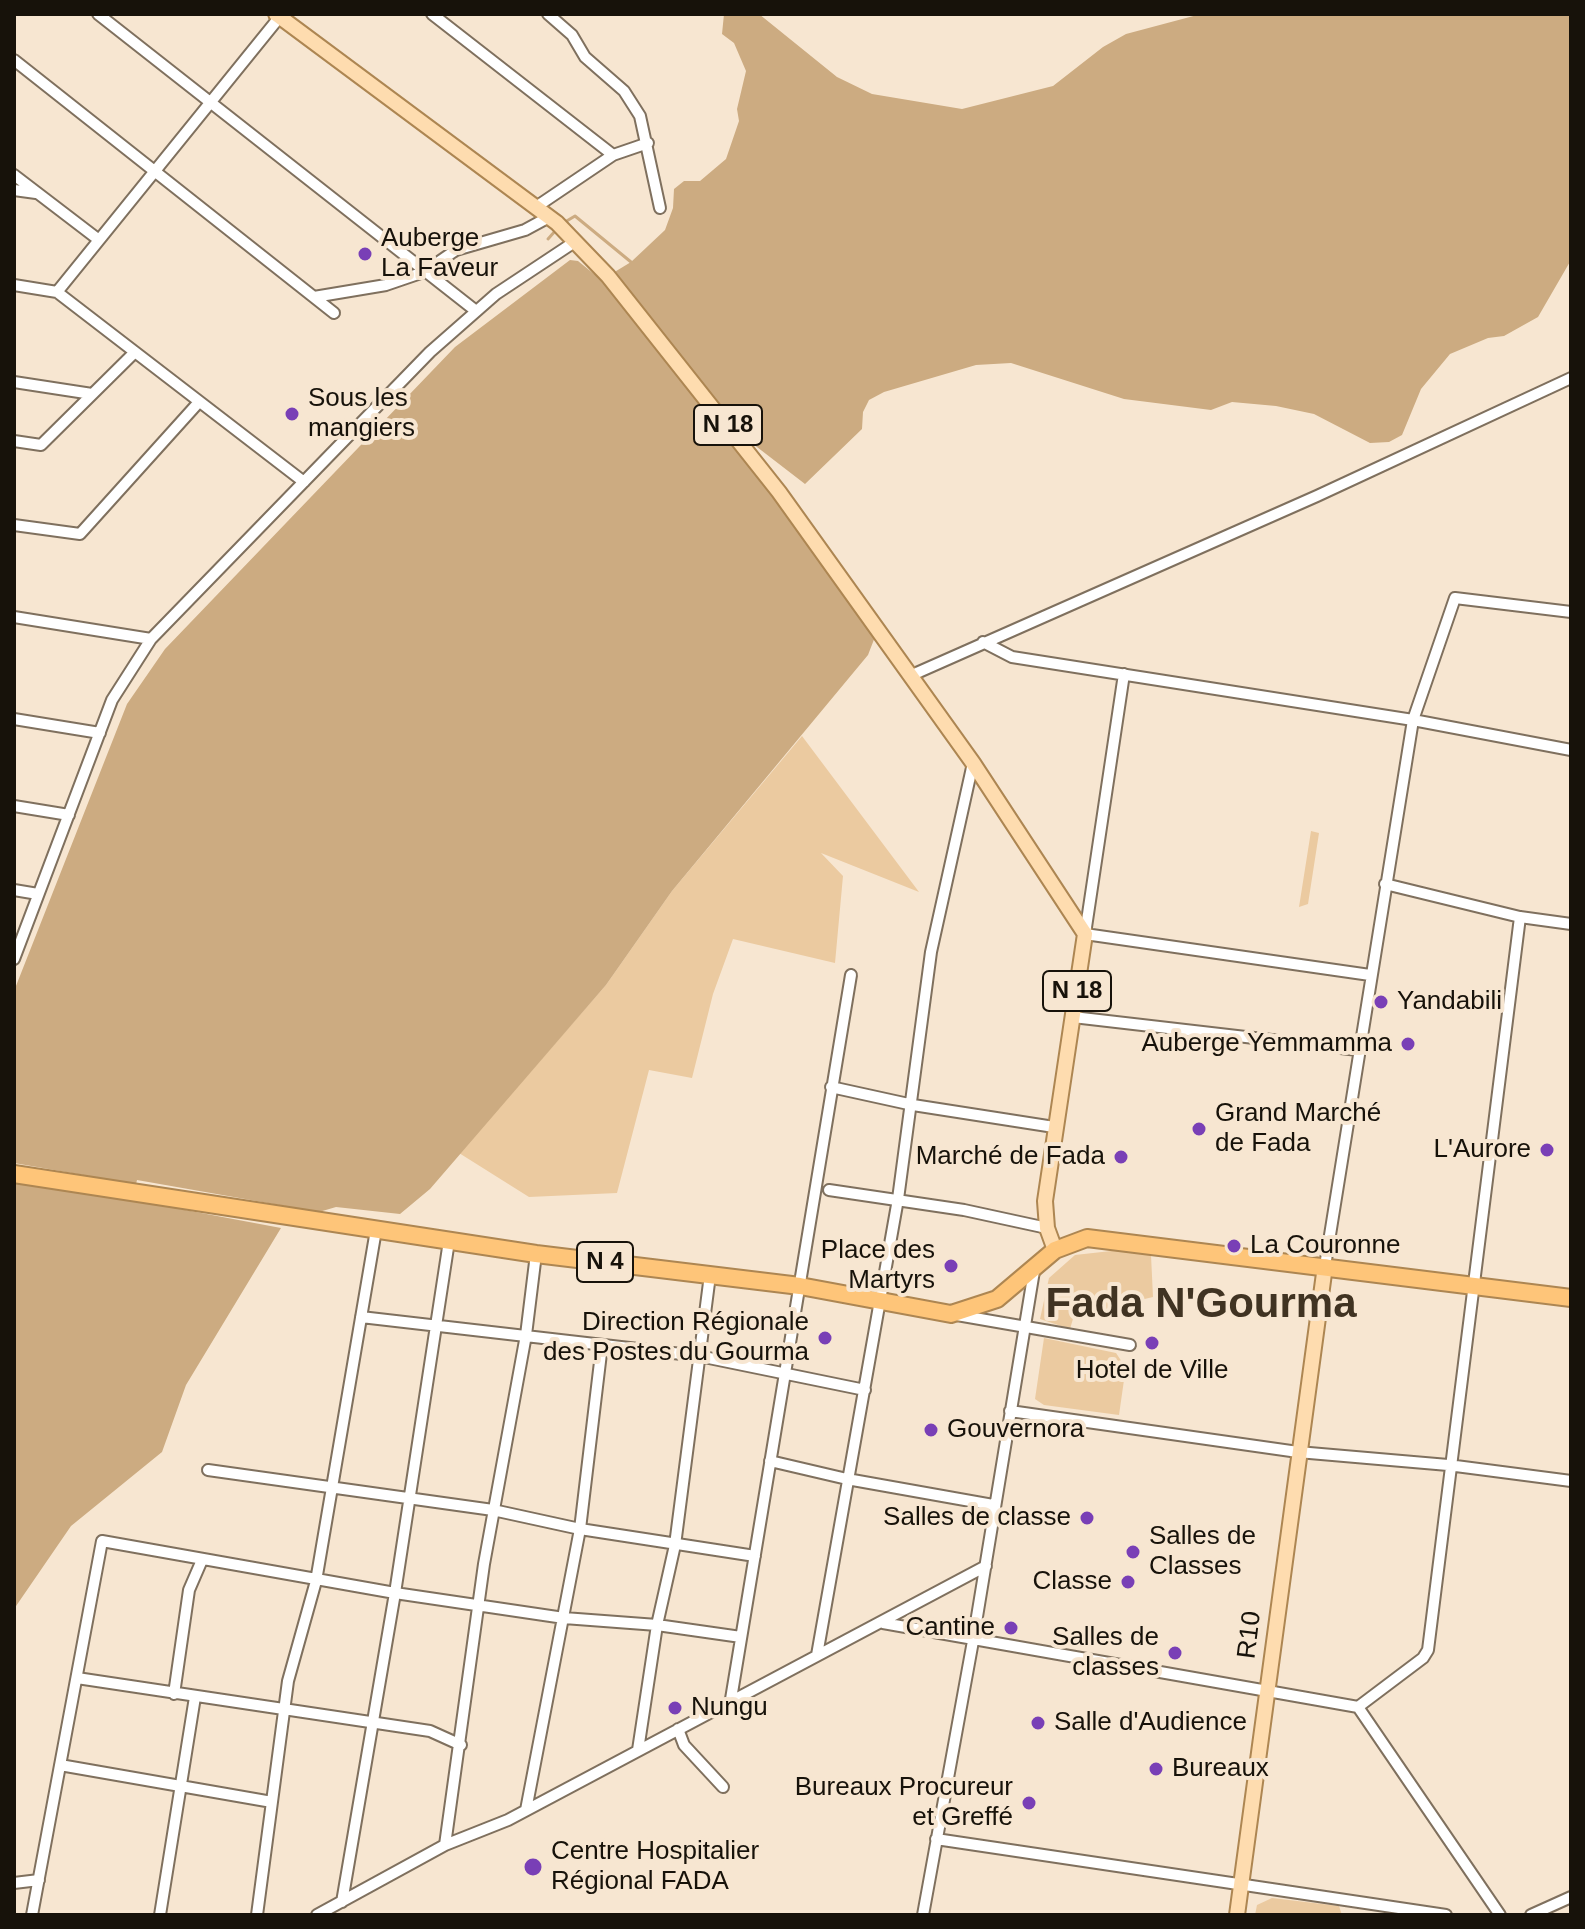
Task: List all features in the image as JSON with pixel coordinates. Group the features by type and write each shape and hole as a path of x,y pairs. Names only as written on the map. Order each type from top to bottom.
{"highway":[{"name":"N 4","path":"14,1174 135,1190 536,1254 800,1286 951,1314 997,1299 1034,1271 1055,1250 1077,1239 1100,1237 1475,1288 1571,1298"}],"main road":[{"name":"N 18","path":"279,15 562,228 737,436 912,675 1085,934 1045,1201 1047,1228 1055,1250"},
{"name":"R10","path":"1237,1915 1325,1266"}],"street":[{"path":"98,14 476,311"},
{"path":"432,14 613,155"},
{"path":"548,14 572,35 585,57 624,91 640,116 660,208"},
{"path":"57,292 279,15"},
{"path":"14,60 334,313"},
{"path":"536,207 613,155 648,143"},
{"path":"14,175 99,240"},
{"path":"14,190 38,193"},
{"path":"314,297 386,285 424,272 456,250 525,230 562,228"},
{"path":"14,959 112,700 151,639 430,352 496,294 562,228"},
{"path":"14,285 57,292 304,482"},
{"path":"14,441 41,445 135,352"},
{"path":"912,675 1317,496 1571,378"},
{"path":"14,382 92,394"},
{"path":"14,525 80,534 199,402"},
{"path":"1325,1266 1413,720 1455,598 1571,612"},
{"path":"14,617 151,639"},
{"path":"983,642 1012,657 1413,720 1571,750"},
{"path":"1124,674 1085,934 1370,975"},
{"path":"14,719 100,733"},
{"path":"817,1655 898,1199 913,1105 931,952 973,763"},
{"path":"14,806 69,815"},
{"path":"1385,884 1520,917 1571,924"},
{"path":"14,890 38,894"},
{"path":"1358,1707 1423,1658 1428,1650 1448,1465 1475,1288 1520,917"},
{"path":"731,1699 851,975"},
{"path":"1073,1017 1358,1050"},
{"path":"831,1087 913,1105 1054,1127"},
{"path":"829,1190 898,1199 1047,1228"},
{"path":"257,1915 287,1711 288,1681 316,1581 376,1230"},
{"path":"342,1902 395,1593 449,1241"},
{"path":"445,1845 493,1510 526,1335 536,1254"},
{"path":"923,1915 986,1566 993,1505 1034,1271"},
{"path":"638,1750 657,1625 675,1545 710,1275"},
{"path":"951,1314 1130,1345"},
{"path":"361,1317 435,1328 526,1335 699,1356 865,1390"},
{"path":"526,1810 580,1529 602,1345"},
{"path":"1010,1411 1298,1452 1448,1465 1571,1481"},
{"path":"770,1461 847,1479 993,1505"},
{"path":"208,1470 493,1510 580,1529 755,1556"},
{"path":"32,1915 102,1541 395,1593 480,1603 564,1618 657,1625 741,1637"},
{"path":"174,1694 189,1590 202,1560"},
{"path":"317,1915 445,1845 526,1810 986,1566"},
{"path":"883,1623 973,1641 1268,1688 1358,1707 1500,1915"},
{"path":"77,1678 430,1731 461,1745"},
{"path":"160,1915 195,1697"},
{"path":"678,1729 684,1745 723,1787"},
{"path":"60,1765 272,1802"},
{"path":"936,1839 1446,1915"},
{"path":"14,1883 39,1880"},
{"path":"1531,1915 1571,1897"}],"shaded area":[{"path":"724,14 759,14 837,77 872,94 962,109 1053,86 1103,47 1126,34 1201,14 1571,14 1571,260 1538,317 1504,336 1488,338 1450,354 1421,389 1402,435 1389,442 1370,443 1314,414 1276,406 1232,402 1211,410 1124,399 1011,363 976,365 884,392 869,400 863,412 862,429 805,484 731,427 878,629 868,655 672,891 606,985 430,1189 400,1214 336,1207 319,1212 137,1180 132,1200 281,1228 186,1385 162,1452 71,1526 14,1609 14,1183 85,1193 89,1176 14,1163 14,991 127,704 165,649 455,347 570,260 578,261 594,274 608,276 631,262 665,230 673,208 674,189 684,181 700,181 726,159 739,121 737,109 746,71 734,43 722,34"},
{"path":"802,736 919,892 821,853 843,876 835,963 733,939 713,994 692,1078 649,1070 617,1193 529,1197 459,1153 606,985 672,891"},
{"path":"1311,831 1319,833 1308,904 1299,907"},
{"path":"1120,1250 1151,1255 1153,1297 1132,1302 1113,1292 1115,1308 1102,1318 1075,1312 1070,1329 1040,1319 1049,1278 1075,1255"},
{"path":"1044,1338 1116,1353 1122,1362 1124,1380 1119,1415 1044,1405 1035,1399"},
{"path":"1272,1898 1339,1906 1342,1915 1255,1915 1257,1905"}],"waterway":[{"path":"565,222 575,216 631,262"},
{"path":"548,239 556,230"}],"place":[{"name":"Auberge La Faveur","path":"365,254"},
{"name":"Sous les mangiers","path":"292,414"},
{"name":"Yandabili","path":"1381,1002"},
{"name":"Auberge Yemmamma","path":"1408,1044"},
{"name":"Grand Marché de Fada","path":"1199,1129"},
{"name":"L'Aurore","path":"1547,1150"},
{"name":"Marché de Fada","path":"1121,1157"},
{"name":"La Couronne","path":"1234,1246"},
{"name":"Place des Martyrs","path":"951,1266"},
{"name":"Direction Régionale des Postes du Gourma","path":"825,1338"},
{"name":"Hotel de Ville","path":"1152,1343"},
{"name":"Gouvernora","path":"931,1430"},
{"name":"Salles de classe","path":"1087,1518"},
{"name":"Salles de Classes","path":"1133,1552"},
{"name":"Classe","path":"1128,1582"},
{"name":"Cantine","path":"1011,1628"},
{"name":"Salles de classes","path":"1175,1653"},
{"name":"Nungu","path":"675,1708"},
{"name":"Salle d'Audience","path":"1038,1723"},
{"name":"Bureaux","path":"1156,1769"},
{"name":"Bureaux Procureur et Greffé","path":"1029,1803"},
{"name":"Centre Hospitalier Régional FADA","path":"533,1867"}],"district":[{"name":"Fada N'Gourma","path":"1201,1305"}]}
